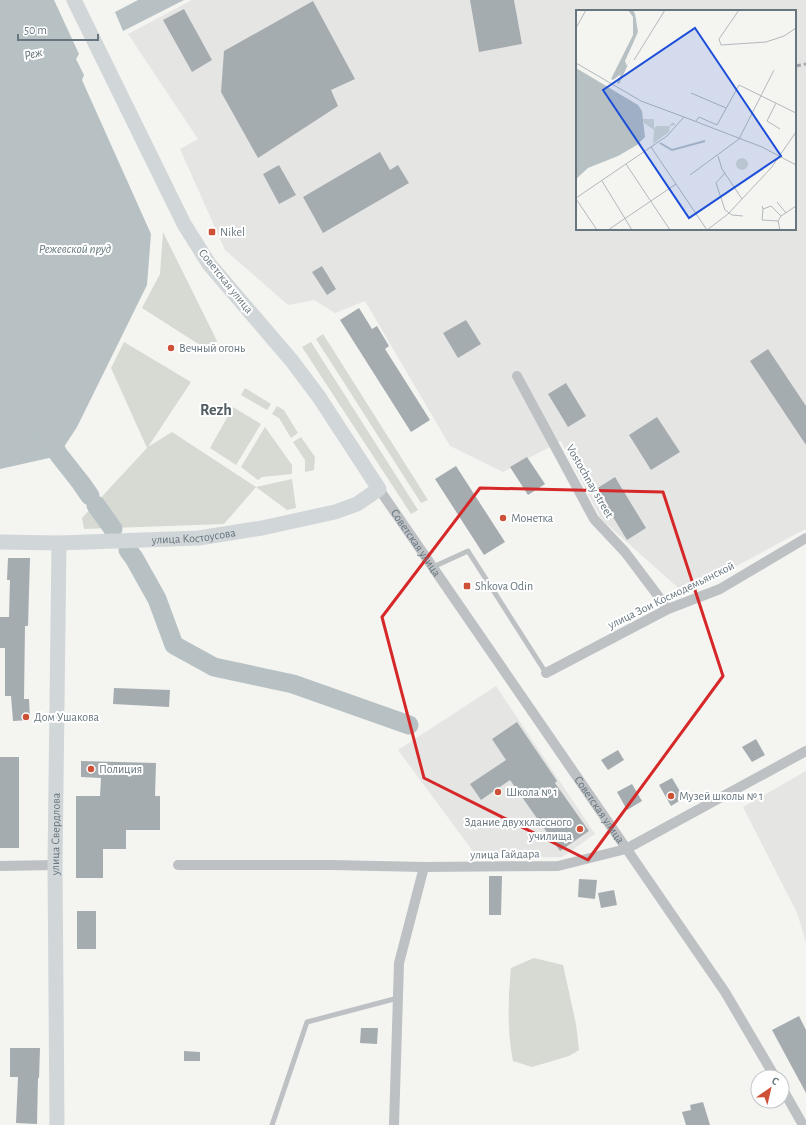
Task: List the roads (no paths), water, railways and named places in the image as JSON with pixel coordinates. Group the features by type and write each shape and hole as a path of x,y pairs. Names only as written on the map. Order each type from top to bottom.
{"main road":[{"name":"Советская улица","path":"74,0 184,224 209,264 292,360 379,489"},
{"name":"улица Костоусова","path":"0,542 59,543 199,538 262,528 335,512 357,504 379,489"},
{"name":"улица Свердлова","path":"57,1125 55,865 59,543"}],"street":[{"name":"Vostochnay street","path":"517,376 594,519 625,552 668,610"},
{"name":"Советская улица","path":"379,489 725,992 770,1069"},
{"name":"улица Зои Космодемьянской","path":"546,673 668,610 720,589 806,538"},
{"name":"улица Гайдара","path":"178,864 424,867 558,866 626,849 806,751"},
{"path":"0,866 55,865"},
{"path":"394,1125 399,963 424,867"},
{"path":"790,1102 802,1124"}],"lane":[{"path":"433,567 468,551 546,673"},
{"path":"272,1125 307,1022 398,998"}],"water":[{"name":"Режевской пруд","path":"0,0 54,0 79,54 76,59 84,75 82,80 151,234 147,285 77,427 58,456 0,469"},
{"path":"138,0 184,0 123,31 115,12"}],"waterway":[{"path":"46,433 59,455 90,496"},
{"path":"96,505 113,529"},
{"path":"128,550 157,599 174,645 214,667 293,684 409,725"}],"railway":[{"path":"796,66 806,64"}],"place":[{"name":"Nikel","path":"212,232"},
{"name":"Вечный огонь","path":"171,348"},
{"name":"Монетка","path":"503,518"},
{"name":"Shkova Odin","path":"467,586"},
{"name":"Дом Ушакова","path":"26,717"},
{"name":"Полиция","path":"91,769"},
{"name":"Школа № 1","path":"498,792"},
{"name":"Музей школы № 1","path":"671,796"},
{"name":"Здание двухклассного училища","path":"580,829"}],"district":[{"name":"Rezh","path":"216,409"}],"water label":[{"name":"Реж","path":"33,53"}]}
